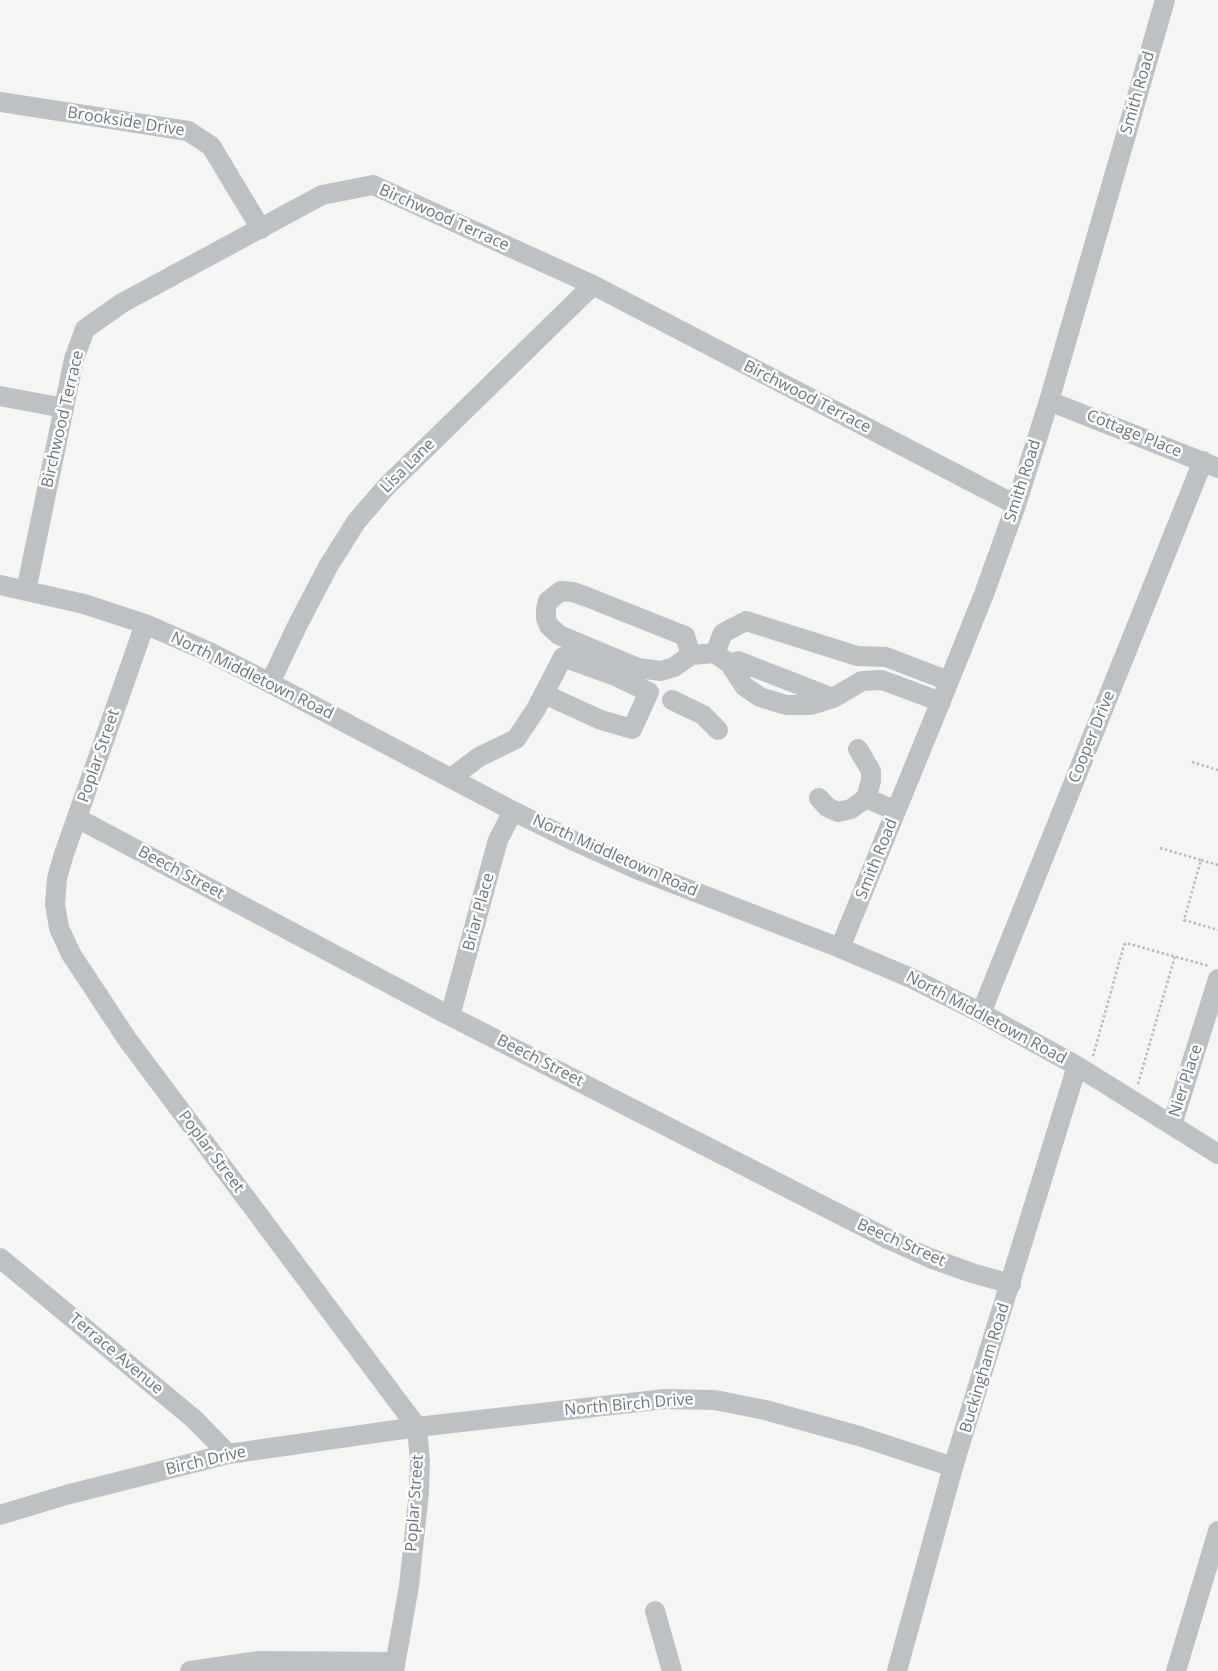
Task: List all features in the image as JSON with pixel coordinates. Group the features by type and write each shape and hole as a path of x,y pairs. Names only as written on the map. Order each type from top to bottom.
{"street":[{"name":"Smith Road","path":"840,948 950,680 1016,505 1049,401 1165,0"},
{"name":"Brookside Drive","path":"0,102 188,131 211,146 261,229"},
{"name":"Birchwood Terrace","path":"26,591 74,359 85,329 122,303 322,195 373,185 593,285 1016,505"},
{"name":"Lisa Lane","path":"270,683 329,565 356,522 386,487 593,285"},
{"path":"0,396 64,408"},
{"name":"Cottage Place","path":"1049,401 1210,465"},
{"name":"Cooper Drive","path":"981,1013 1210,465"},
{"name":"North Middletown Road","path":"0,585 84,604 145,624 209,652 576,842 636,869 840,948 911,978 1085,1061 1172,1125 1218,1154"},
{"path":"691,656 685,636 587,597 561,591 548,601 546,618 549,626 559,635 638,668 661,671 674,667 691,656 722,658 738,661 833,698 862,681 882,680 941,702"},
{"path":"722,658 723,633 746,621 857,656 886,657 950,680"},
{"name":"Poplar Street","path":"145,624 57,878 55,904 59,928 71,954 127,1039 417,1427 420,1462 419,1492 409,1586 394,1667"},
{"path":"857,656 862,681"},
{"path":"451,778 479,756 516,739 544,694 563,657 613,675 662,698 703,714 718,730"},
{"path":"613,675 638,668"},
{"path":"544,694 601,720 632,729 662,698"},
{"path":"819,798 828,807 838,812 852,809 866,798 871,781 871,771 858,749"},
{"path":"866,798 896,811"},
{"name":"Briar Place","path":"450,1016 498,840 513,811"},
{"name":"Beech Street","path":"77,818 450,1016 890,1240 955,1267 1011,1284"},
{"name":"Nier Place","path":"1172,1125 1215,973"},
{"name":"Buckingham Road","path":"897,1671 954,1467 1011,1284 1085,1061"},
{"name":"Terrace Avenue","path":"0,1258 194,1419 228,1454"},
{"name":"North Birch Drive","path":"417,1427 665,1399 715,1400 765,1410 859,1436 954,1467"},
{"name":"Birch Drive","path":"0,1515 66,1495 228,1454 417,1427"},
{"path":"1176,1671 1211,1581 1218,1531"},
{"path":"655,1612 672,1671"},
{"path":"190,1671 259,1661 394,1667"}],"path":[{"path":"1192,762 1218,770"},
{"path":"1160,848 1218,865"},
{"path":"1201,860 1184,920 1218,930"},
{"path":"1085,1061 1126,943 1175,956 1215,973"},
{"path":"1138,1084 1175,956"}]}
